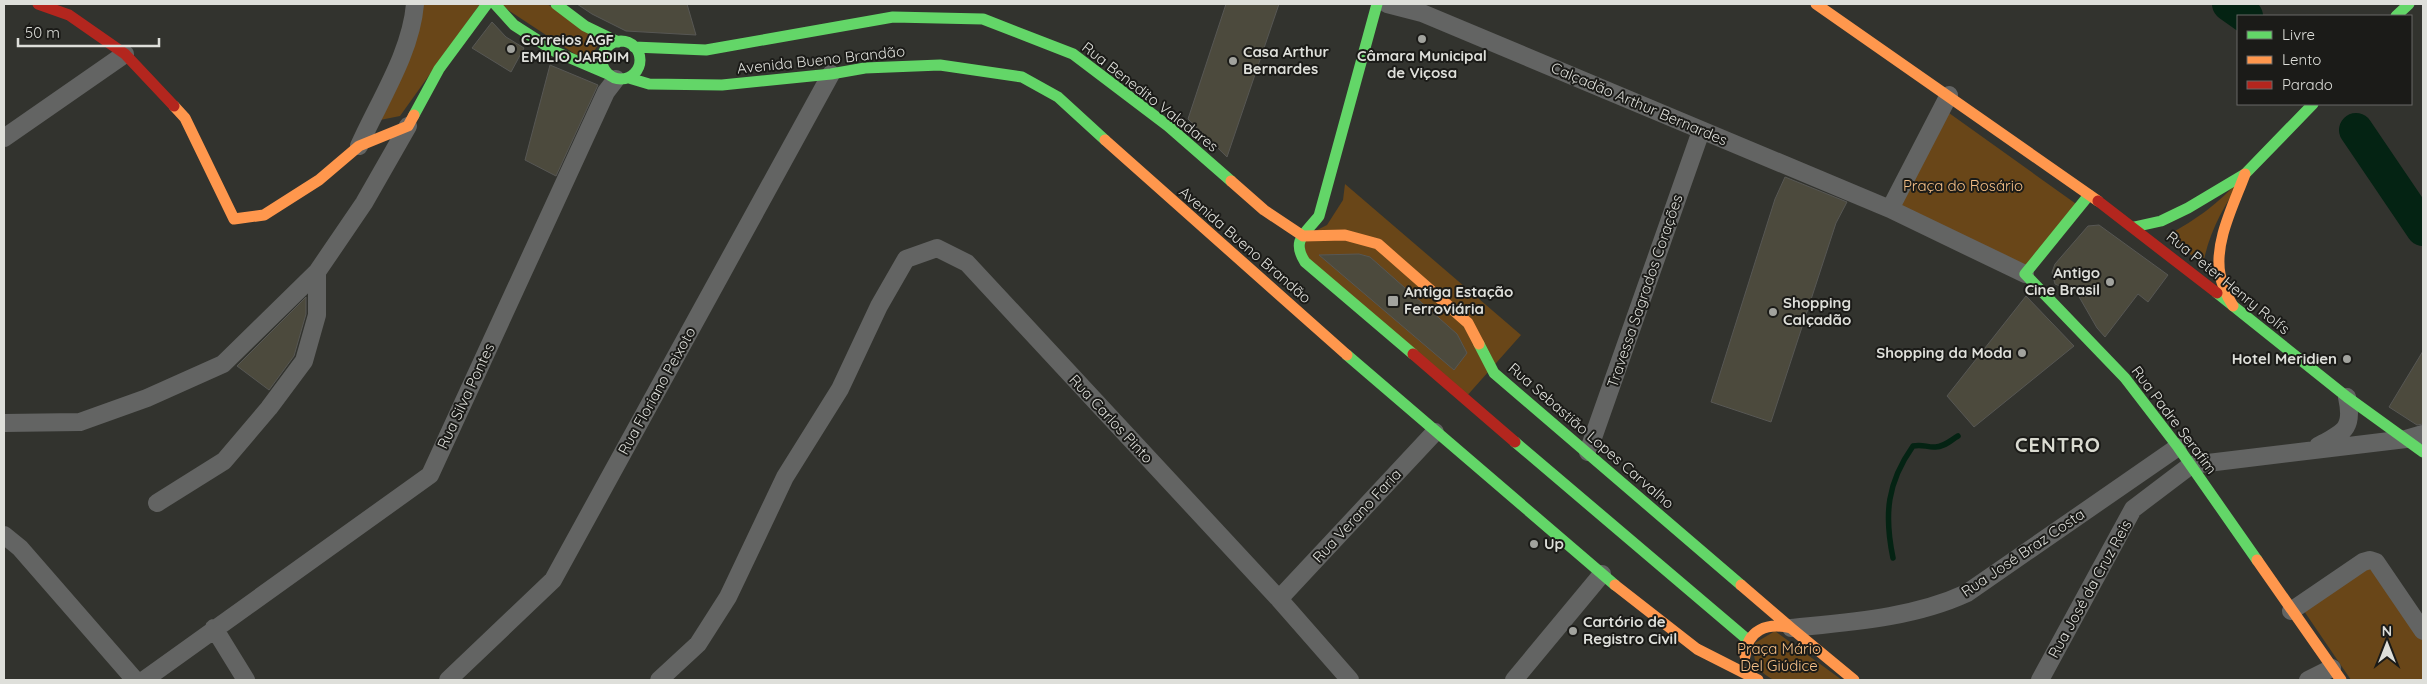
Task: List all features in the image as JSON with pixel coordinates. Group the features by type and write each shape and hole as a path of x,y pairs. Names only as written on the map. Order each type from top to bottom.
{"street":[{"path":"38,4 69,15 125,54 185,118 234,219 264,215 319,180 359,146 408,126"},
{"path":"359,146 397,66 414,19 415,4"},
{"path":"4,423 80,422 147,398 223,364 317,272 364,203 439,69 487,4"},
{"name":"Avenida Bueno Brandão","path":"495,4 514,24 556,52 618,77 649,84 722,85 831,74 865,68 940,65 1022,77 1058,97 1177,206 1435,432 1602,574 1697,649 1757,680"},
{"path":"556,4 567,16 602,36 618,42 630,43 638,51 640,63 638,69 618,77 605,71 602,58 608,47 618,42"},
{"path":"1377,4 1319,216 1298,243 1298,251 1305,262 1463,399 1748,640"},
{"name":"Calçadão Arthur Bernardes","path":"1387,4 1422,13 1890,209 2025,274"},
{"name":"Rua Peter Henry Rolfs","path":"1816,4 1949,95 2134,227 2347,398 2423,452"},
{"path":"2397,15 2409,4"},
{"name":"Rua Benedito Valadares","path":"634,47 706,50 893,17 983,19 1073,54 1168,126 1264,210 1303,236"},
{"path":"4,138 125,54"},
{"name":"Rua Floriano Peixoto","path":"448,680 554,580 831,74"},
{"name":"Rua Silva Pontes","path":"144,680 430,475 606,92 618,77"},
{"path":"1890,209 1949,95"},
{"path":"2134,227 2161,221 2245,174 2312,105"},
{"name":"Travessa Sagrados Corações","path":"1588,452 1701,131"},
{"path":"2233,306 2223,286 2220,270 2228,218 2245,174"},
{"path":"2025,274 2088,195"},
{"name":"Rua Sebastião Lopes Carvalho","path":"1303,236 1345,235 1378,244 1468,323 1494,372 1854,680"},
{"name":"Rua Carlos Pinto","path":"659,680 698,644 728,597 785,477 840,389 879,306 906,259 937,248 967,263 1279,599 1350,680"},
{"path":"156,503 224,461 269,408 304,361 317,315 317,272"},
{"name":"Rua Padre Serafim","path":"2025,274 2125,378 2191,465 2291,611 2337,674"},
{"path":"2311,450 2346,428 2351,414 2347,398"},
{"name":"Rua Verano Faria","path":"1279,599 1435,432"},
{"path":"2191,465 2406,439 2423,434"},
{"name":"Rua José Braz Costa","path":"1791,628 1920,611 1944,604 1967,594 2178,447"},
{"name":"Rua José da Cruz Reis","path":"2040,680 2134,509 2191,465"},
{"path":"4,535 20,548 135,680"},
{"path":"2291,611 2363,562 2370,560 2376,562 2423,631"},
{"path":"1514,680 1602,574"},
{"path":"1757,680 1745,661 1745,650 1748,640 1754,632 1772,624 1791,628"},
{"path":"214,628 246,680"},
{"path":"2308,680 2337,674"}],"green space":[{"path":"419,4 480,4 400,116 375,121"},
{"path":"499,4 547,4 602,39 587,62"},
{"name":"Praça do Rosário","path":"1942,108 2079,206 2024,272 1893,208"},
{"path":"2242,178 2214,229 2203,264 2166,236 2207,210"},
{"path":"1345,184 1521,335 1465,398 1305,261 1305,236 1327,225 1343,200"},
{"path":"2373,565 2423,640 2423,680 2351,680 2304,611"},
{"name":"Praça Mário Del Giúdice","path":"1775,631 1842,680 1774,680 1768,677 1760,670 1755,661 1754,649 1755,643"}],"building":[{"path":"577,4 687,4 696,35 626,31 592,14"},
{"name":"Casa Arthur Bernardes","path":"1226,4 1279,4 1227,157 1188,119"},
{"path":"492,22 506,37 524,48 511,72 472,48"},
{"path":"550,65 598,85 556,176 525,160"},
{"name":"Shopping Calçadão","path":"1785,177 1847,202 1836,223 1771,422 1711,402 1775,199"},
{"name":"Antigo Cine Brasil","path":"2099,225 2168,275 2148,302 2138,294 2105,337 2097,328 2074,288 2067,289 2055,284 2052,272 2055,264 2088,226"},
{"name":"Antiga Estação Ferroviária","path":"1359,254 1370,257 1457,334 1467,353 1454,370 1319,255"},
{"name":"Shopping da Moda","path":"2026,296 2074,346 1974,427 1947,396"},
{"path":"306,297 306,314 294,356 269,390 237,366"},
{"path":"2423,351 2423,424 2417,425 2389,407"}],"waterway":[{"path":"2229,4 2245,15"},
{"path":"2356,130 2423,229"},
{"path":"1893,558 1889,527 1890,499 1893,486 1904,460 1913,446 1941,446 1958,436"}],"traffic: fast":[{"path":"414,115 439,69 487,4"},
{"path":"495,4 514,25 556,52 610,75"},
{"path":"556,4 585,26 618,42"},
{"path":"1377,4 1319,216 1301,237 1299,248 1305,262 1413,354"},
{"path":"2397,15 2409,4"},
{"path":"634,47 706,50 893,17 983,19 1073,54 1168,126 1231,181"},
{"path":"621,41 634,47 640,60 634,73 621,79 608,73 602,60 608,47 621,41"},
{"path":"629,78 649,84 722,85 831,74 865,68 940,65 1022,77 1058,97 1105,140"},
{"path":"2134,227 2161,221 2188,208 2245,174 2312,105"},
{"path":"2089,195 2025,274 2125,378 2178,447 2257,560"},
{"path":"2217,293 2347,397 2423,452"},
{"path":"1479,344 1494,373 1741,585"},
{"path":"1347,355 1615,585"},
{"path":"1515,442 1748,640"}],"traffic: slow":[{"path":"1816,4 2098,201"},
{"path":"174,106 185,118 234,219 264,215 319,180 359,146 408,126 414,115"},
{"path":"1105,140 1347,355"},
{"path":"2233,306 2221,278 2220,249 2226,223 2245,174"},
{"path":"1231,181 1264,210 1303,236"},
{"path":"1303,236 1345,235 1378,244 1468,323 1479,344"},
{"path":"2257,560 2341,680"},
{"path":"1615,585 1697,649 1758,680"},
{"path":"1741,585 1791,628"},
{"path":"1745,656 1747,647 1754,634 1766,627 1782,626 1791,628 1854,680"}],"traffic: jam":[{"path":"38,4 69,15 125,54 174,106"},
{"path":"2098,201 2217,293"},
{"path":"1413,354 1515,442"}],"place":[{"name":"Câmara Municipal de Viçosa","path":"1422,39"},
{"name":"Correios AGF EMILIO JARDIM","path":"511,49"},
{"name":"Casa Arthur Bernardes","path":"1233,61"},
{"name":"Antigo Cine Brasil","path":"2110,282"},
{"name":"Antiga Estação Ferroviária","path":"1393,301"},
{"name":"Shopping Calçadão","path":"1773,312"},
{"name":"Shopping da Moda","path":"2022,353"},
{"name":"Hotel Meridien","path":"2347,359"},
{"name":"Up","path":"1534,544"},
{"name":"Cartório de Registro Civil","path":"1573,631"}],"district":[{"name":"CENTRO","path":"2058,445"}]}
